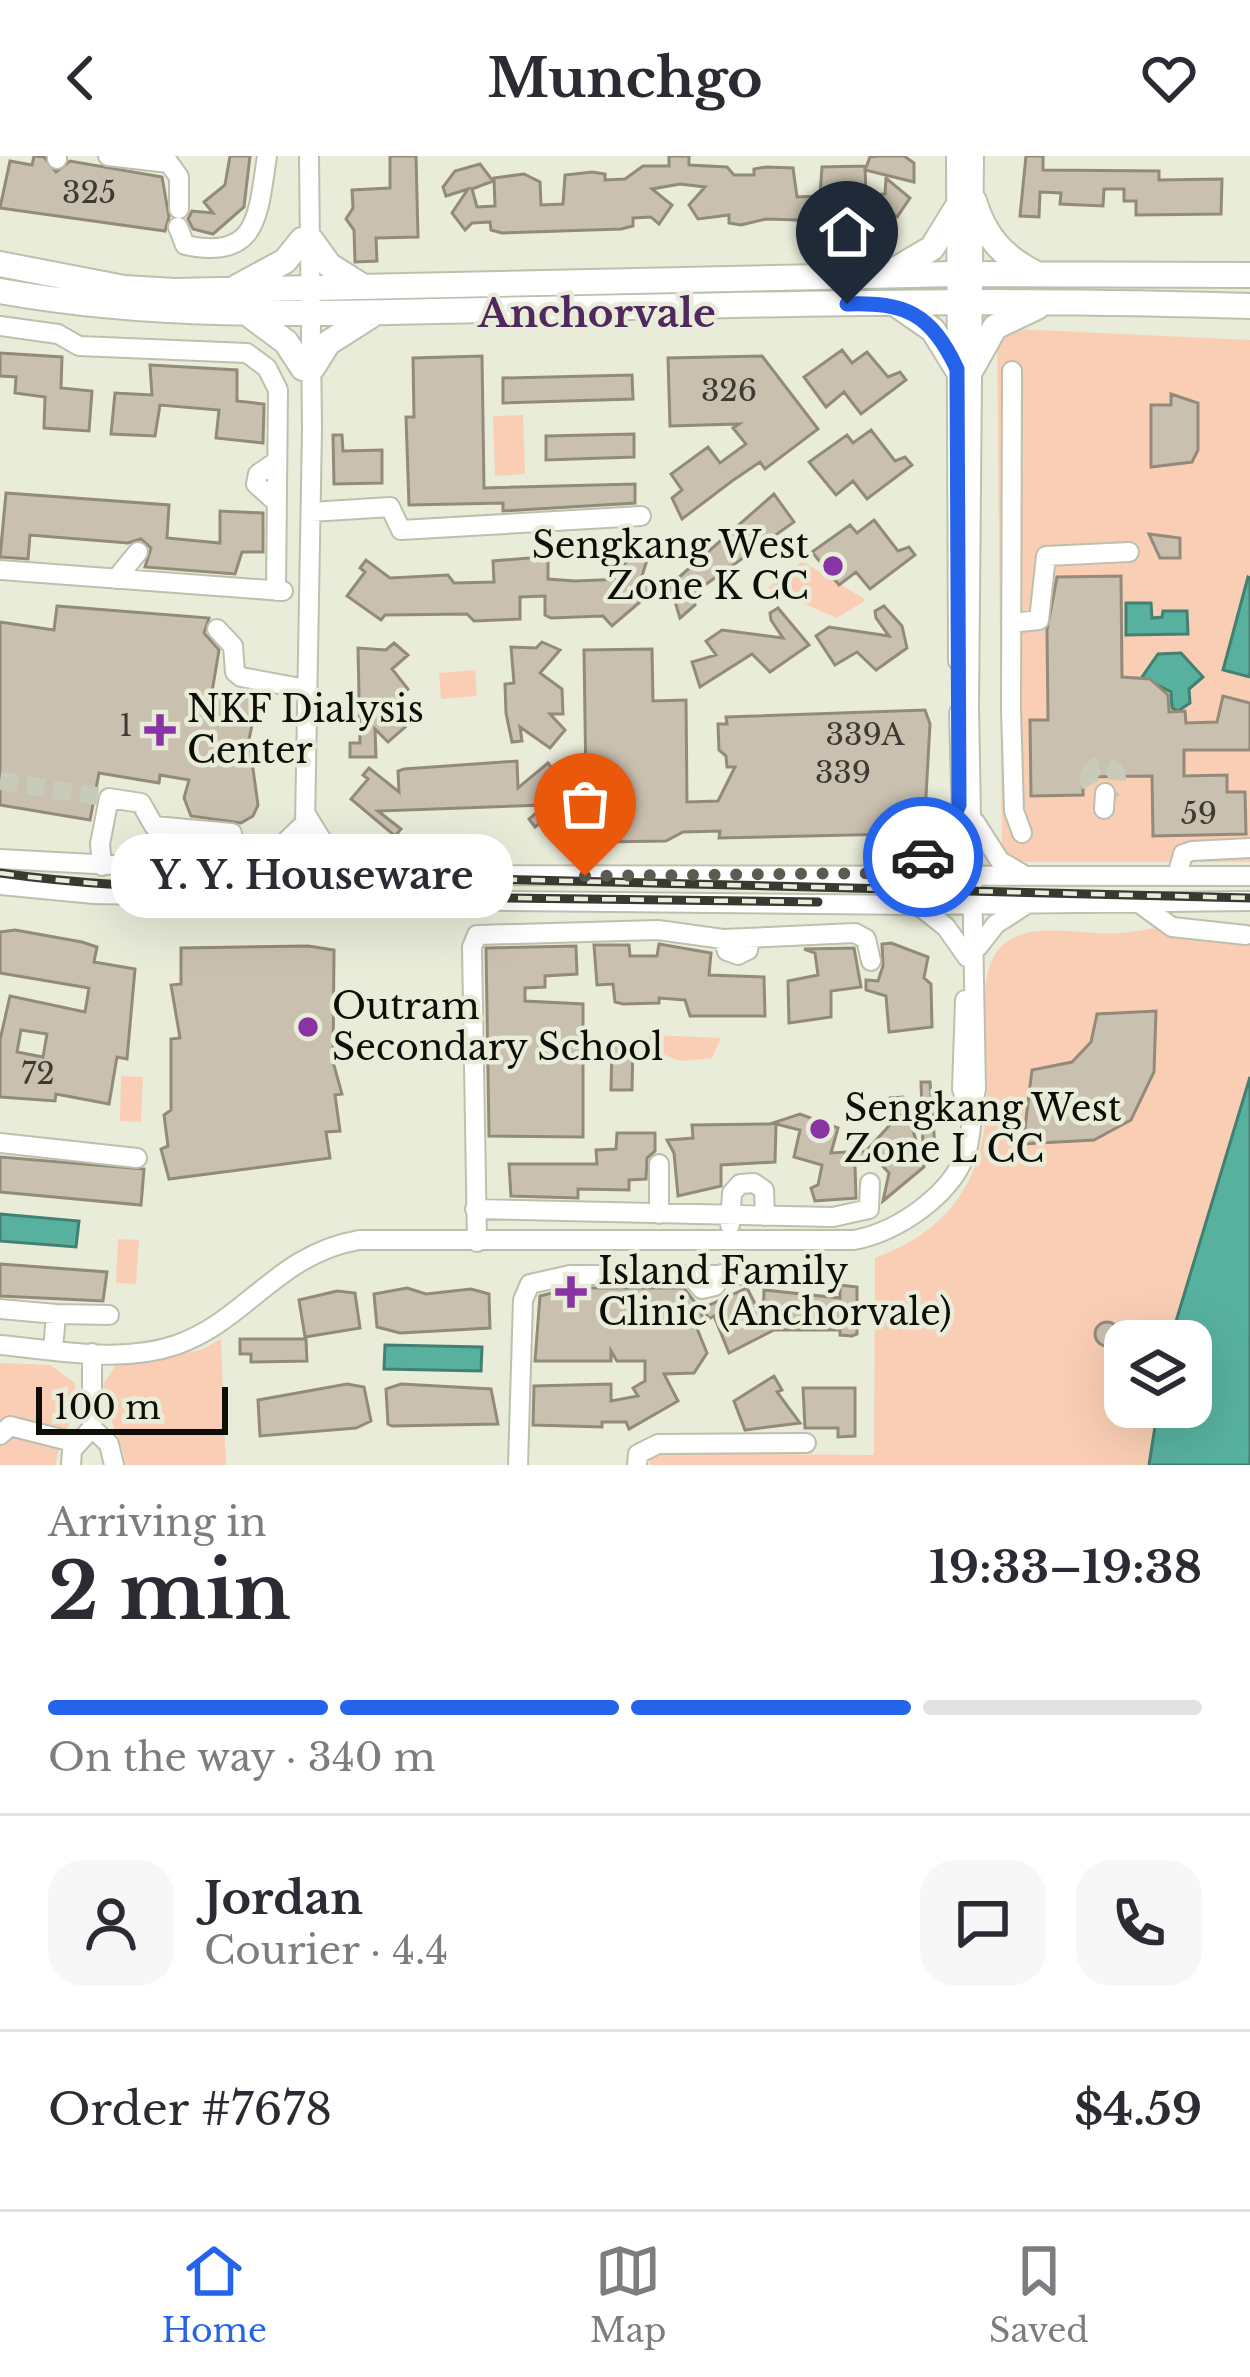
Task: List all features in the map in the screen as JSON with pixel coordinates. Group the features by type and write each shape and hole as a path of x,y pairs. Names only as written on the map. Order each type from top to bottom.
{"main road":[{"path":"879,276 932,248 965,205 1002,253 1035,274"},
{"path":"230,291 285,261 307,235 329,265 367,288"},
{"path":"0,263 124,288 230,291 963,274 1250,274"},
{"path":"0,291 120,310 250,316 964,301 1250,306"},
{"path":"893,303 933,330 964,369 995,327 1020,312 1057,302"},
{"path":"250,316 286,342 308,368 328,343 374,314"}],"street":[{"path":"108,156 153,162 178,175"},
{"path":"178,175 187,169 188,156"},
{"path":"178,175 184,245 223,250 235,244 256,220 267,156"},
{"path":"304,899 306,585 311,512 306,290 309,156"},
{"path":"956,156 965,205"},
{"path":"0,1345 92,1353 176,1345 202,1333 299,1259 334,1244 854,1240 900,1223 932,1199 960,1164 971,1114 963,274 965,205 974,156"},
{"path":"0,326 58,334 79,346 128,351 168,346 255,356 278,390 276,591"},
{"path":"306,585 302,556 308,368"},
{"path":"964,369 974,534 966,812 1000,861 1030,878"},
{"path":"1012,371 1016,541 1011,685 1014,811 1022,832"},
{"path":"311,512 390,507 400,530 640,516"},
{"path":"974,534 1016,541"},
{"path":"116,579 138,552"},
{"path":"1011,623 1039,620 1046,556 1129,552"},
{"path":"0,570 276,591 306,585"},
{"path":"217,628 233,646 235,671 241,676 306,689"},
{"path":"970,652 1011,652"},
{"path":"1011,685 1033,684"},
{"path":"102,866 100,844 109,797 141,803 154,826 168,832 232,833"},
{"path":"883,873 920,860 966,812"},
{"path":"214,874 265,862 305,817"},
{"path":"305,817 329,852 364,875"},
{"path":"1177,876 1184,854 1250,848"},
{"path":"0,859 214,874 1250,876"},
{"path":"0,885 94,894 304,899 918,905 1250,902"},
{"path":"1139,903 1172,927 1246,935"},
{"path":"972,952 996,924 1028,904"},
{"path":"918,905 972,952"},
{"path":"477,1242 481,1009 473,940 484,932 658,930 723,939 727,951 738,956 748,950 751,939 855,933 866,939 872,961"},
{"path":"0,1143 137,1158"},
{"path":"659,1164 659,1214"},
{"path":"730,1242 737,1186 754,1183 765,1194 766,1216"},
{"path":"475,1209 766,1216 863,1213 869,1209 870,1183"},
{"path":"602,1241 603,1274"},
{"path":"518,1465 525,1291 542,1279 603,1274 811,1275"},
{"path":"0,1309 109,1316"},
{"path":"32,1312 32,1348"},
{"path":"53,1350 56,1314"},
{"path":"92,1353 92,1428 109,1444 114,1465"},
{"path":"0,1436 10,1426 76,1443"},
{"path":"71,1465 76,1443 92,1428"},
{"path":"637,1465 638,1454 658,1444 806,1443"}],"shaded area":[{"path":"997,328 1250,340 1250,862 1002,862"},
{"path":"523,415 525,474 495,476 493,416"},
{"path":"802,561 866,600 837,618 768,588"},
{"path":"475,670 477,696 441,699 439,673"},
{"path":"1185,922 1250,924 1250,1077 1176,1320 1104,1320 1104,1428 1155,1428 1149,1465 650,1465 650,1453 874,1455 875,1258 933,1226 967,1184 983,1137 985,997 991,962 1011,939 1036,931 1121,933"},
{"path":"649,1035 721,1038 712,1058 680,1061 649,1049"},
{"path":"121,1076 143,1077 141,1122 120,1121"},
{"path":"118,1239 139,1240 136,1284 116,1283"},
{"path":"221,1339 226,1465 125,1465 102,1386 116,1365 201,1350"},
{"path":"0,1363 50,1365 75,1383 72,1419 56,1465 0,1465"}],"water":[{"path":"1250,578 1250,677 1223,670"},
{"path":"1126,603 1151,603 1152,618 1162,617 1163,611 1187,611 1188,634 1126,635"},
{"path":"1181,653 1203,677 1189,689 1190,703 1178,711 1172,708 1171,692 1142,677 1158,654"},
{"path":"1250,1077 1250,1465 1149,1465 1155,1428 1212,1428 1212,1320 1176,1320"},
{"path":"0,1214 79,1221 76,1247 0,1241"},
{"path":"385,1345 482,1347 481,1371 384,1369"}],"building":[{"path":"34,156 44,157 56,172 70,161 162,177 169,217 165,231 0,208 10,161 32,165"},
{"path":"230,156 250,156 244,207 213,234 193,229 188,219 192,211 213,213 204,202 225,185"},
{"path":"390,156 416,156 418,237 376,238 377,261 355,262 354,230 346,219 353,208 352,190 390,188"},
{"path":"669,156 689,156 689,165 727,167 734,175 754,175 754,169 766,167 793,168 797,197 820,196 822,167 865,166 866,195 885,194 886,178 910,198 897,217 890,211 871,211 871,219 860,222 766,219 741,225 729,223 729,215 698,219 689,205 705,187 680,184 652,189 672,205 659,224 651,217 633,218 633,226 621,229 502,233 491,230 490,222 472,223 465,230 452,213 468,189 446,196 443,187 455,171 480,164 493,181 472,189 477,207 495,206 494,178 524,174 540,182 541,205 563,204 565,175 592,172 605,174 605,180 625,179 643,166 669,166"},
{"path":"904,156 914,163 914,182 865,170 870,157"},
{"path":"1026,156 1043,156 1043,170 1159,171 1159,180 1222,179 1221,214 1136,215 1136,201 1124,201 1124,189 1104,189 1103,206 1060,204 1061,193 1040,192 1039,217 1020,216"},
{"path":"842,350 852,363 867,352 888,377 900,372 906,380 861,414 844,392 826,407 804,377"},
{"path":"0,353 62,357 61,388 92,391 89,431 44,428 45,397 15,393 16,377 0,376"},
{"path":"482,356 484,488 635,484 635,503 503,511 503,503 409,505 406,417 414,417 413,358"},
{"path":"762,356 818,429 765,469 760,462 682,519 672,498 682,490 671,474 708,447 720,463 746,444 733,428 739,424 670,426 668,358"},
{"path":"150,365 237,370 237,401 264,404 263,443 216,438 219,410 160,405 155,436 111,434 115,393 152,395"},
{"path":"632,375 633,399 503,403 503,378"},
{"path":"1171,394 1198,403 1198,450 1192,462 1151,467 1151,405 1171,405"},
{"path":"871,430 895,461 905,457 912,465 867,499 853,481 836,495 809,462 847,435 853,443"},
{"path":"634,434 634,457 546,460 546,436"},
{"path":"333,435 342,435 343,451 382,450 382,483 334,484"},
{"path":"6,493 169,505 167,538 220,543 220,511 263,513 263,552 242,552 235,574 145,567 151,548 141,539 128,543 30,535 28,559 0,557"},
{"path":"774,494 794,522 695,592 695,605 680,618 670,585"},
{"path":"874,520 898,551 909,547 915,555 870,589 856,572 839,585 812,552 850,525 857,533"},
{"path":"1149,534 1180,538 1180,558 1160,558"},
{"path":"639,551 647,560 642,576 654,590 612,626 603,616 551,618 545,615 545,596 520,597 520,619 474,621 467,614 385,615 381,620 347,596 365,572 360,568 366,560 390,578 448,575 454,583 494,582 493,561 542,557 548,559 548,579 575,581 625,579 617,570"},
{"path":"1121,576 1122,677 1150,679 1168,695 1169,712 1185,711 1186,723 1217,722 1223,696 1250,703 1250,750 1184,750 1184,776 1227,775 1227,792 1245,792 1246,834 1153,836 1152,776 1083,777 1083,795 1031,796 1030,720 1048,720 1047,630 1057,577"},
{"path":"57,606 209,618 204,633 219,650 212,692 257,699 249,740 258,805 253,816 241,823 191,816 184,798 189,780 160,775 159,783 99,773 90,820 0,805 0,622 54,630"},
{"path":"884,606 902,626 907,648 876,670 857,652 835,665 816,636 829,627 889,636 876,618 875,611"},
{"path":"778,608 809,645 770,672 752,654 700,687 692,662 716,655 706,641 722,630 783,638 771,620 770,613"},
{"path":"542,642 560,650 540,673 562,689 563,714 550,714 565,730 550,748 520,727 522,741 512,742 506,713 505,684 514,683 511,647 536,648"},
{"path":"394,643 408,655 392,669 408,689 388,708 405,727 388,742 375,729 376,757 350,757 350,743 360,743 358,648 386,650"},
{"path":"652,649 653,701 686,700 687,802 718,801 735,767 727,767 726,756 719,750 718,724 727,724 726,717 925,710 930,724 925,814 912,829 896,834 719,838 720,831 683,832 666,841 603,842 602,821 591,821 591,782 586,785 584,650"},
{"path":"517,761 518,788 548,763 555,772 549,777 572,797 535,827 529,819 546,805 378,811 401,829 395,836 351,799 368,779 363,775 369,768 399,792 398,771 404,769"},
{"path":"15,930 82,942 97,947 94,962 135,969 127,1059 117,1057 109,1104 56,1094 55,1101 0,1097 0,1040 10,996 85,1012 89,988 0,973 0,932","holes":["21,1030 47,1034 43,1057 17,1052"]},
{"path":"659,944 711,953 709,975 764,977 765,1016 690,1016 685,1000 659,998 659,1003 623,1004 615,1002 613,984 597,985 594,945 629,945 630,956 657,956"},
{"path":"882,944 928,957 924,978 931,984 932,1027 889,1032 886,996 866,990 866,980 878,981"},
{"path":"308,946 334,950 333,1062 342,1094 335,1095 340,1131 326,1132 330,1158 169,1179 161,1149 168,1146 164,1115 171,1110 171,1039 180,1038 171,985 181,984 181,948"},
{"path":"576,946 577,974 545,976 545,987 525,988 525,1001 583,1004 583,1137 489,1136 486,948"},
{"path":"854,948 861,987 831,991 831,1017 789,1023 788,981 818,975 815,953 804,949"},
{"path":"1156,1011 1154,1072 1131,1120 1094,1140 1023,1144 1032,1070 1072,1062 1091,1042 1097,1014"},
{"path":"612,1044 633,1044 632,1090 611,1090"},
{"path":"921,1082 930,1082 935,1147 923,1147"},
{"path":"903,1097 924,1167 883,1201 889,1173 876,1159 855,1165 856,1198 815,1201 811,1188 818,1185 822,1165 794,1157 800,1130 776,1124 775,1162 721,1165 721,1186 678,1196 674,1153 667,1140 693,1138 692,1125 770,1124 800,1114 838,1128 831,1153 866,1151 899,1115 888,1114 890,1098"},
{"path":"617,1133 655,1133 646,1179 629,1180 629,1190 578,1189 578,1198 511,1196 509,1164 597,1164 596,1150 616,1149"},
{"path":"0,1157 144,1169 141,1205 0,1192"},
{"path":"0,1264 107,1272 103,1301 0,1296"},
{"path":"840,1285 857,1287 857,1334 852,1336 840,1335 840,1330 774,1330 729,1353 714,1316 709,1319 703,1308 747,1288 763,1319 764,1290 840,1298"},
{"path":"407,1288 426,1294 471,1289 489,1294 490,1328 400,1333 377,1327 374,1294"},
{"path":"572,1288 684,1288 701,1310 703,1322 696,1326 707,1353 694,1373 664,1374 678,1401 629,1429 626,1422 602,1422 602,1427 533,1425 534,1386 611,1384 611,1401 638,1396 633,1388 645,1381 645,1361 617,1361 611,1351 611,1361 535,1361 540,1296"},
{"path":"337,1291 355,1293 360,1328 305,1337 299,1300"},
{"path":"1104,1323 1104,1345 1095,1334"},
{"path":"240,1339 306,1339 307,1361 251,1362 251,1354 240,1354"},
{"path":"774,1376 782,1390 777,1392 800,1423 745,1430 734,1401"},
{"path":"347,1384 364,1387 371,1421 356,1428 260,1436 258,1400"},
{"path":"401,1384 491,1389 498,1424 392,1426 388,1424 386,1389"},
{"path":"803,1388 855,1388 855,1436 838,1437 838,1428 805,1428"}],"tunnel":[{"path":"1103,765 1113,769 1117,779 1113,789 1103,793 1093,789 1089,779 1093,769 1103,765"},
{"path":"0,781 109,798"}],"railway":[{"path":"0,873 184,888 307,888 491,879 1250,898"},
{"path":"434,897 818,902"}],"way so far":[{"path":"585,876 883,873 923,857"}],"place":[{"name":"Sengkang West Zone K CC","path":"833,566"},
{"name":"NKF Dialysis Center","path":"160,730"},
{"name":"Y. Y. Houseware","path":"585,876"},
{"name":"Outram Secondary School","path":"308,1027"},
{"name":"Sengkang West Zone L CC","path":"820,1129"},
{"name":"Island Family Clinic (Anchorvale)","path":"571,1292"}],"district":[{"name":"Anchorvale","path":"597,313"}],"route":[{"path":"847,304 893,303 912,311 948,349 957,369 959,805 946,835 923,857"}]}
